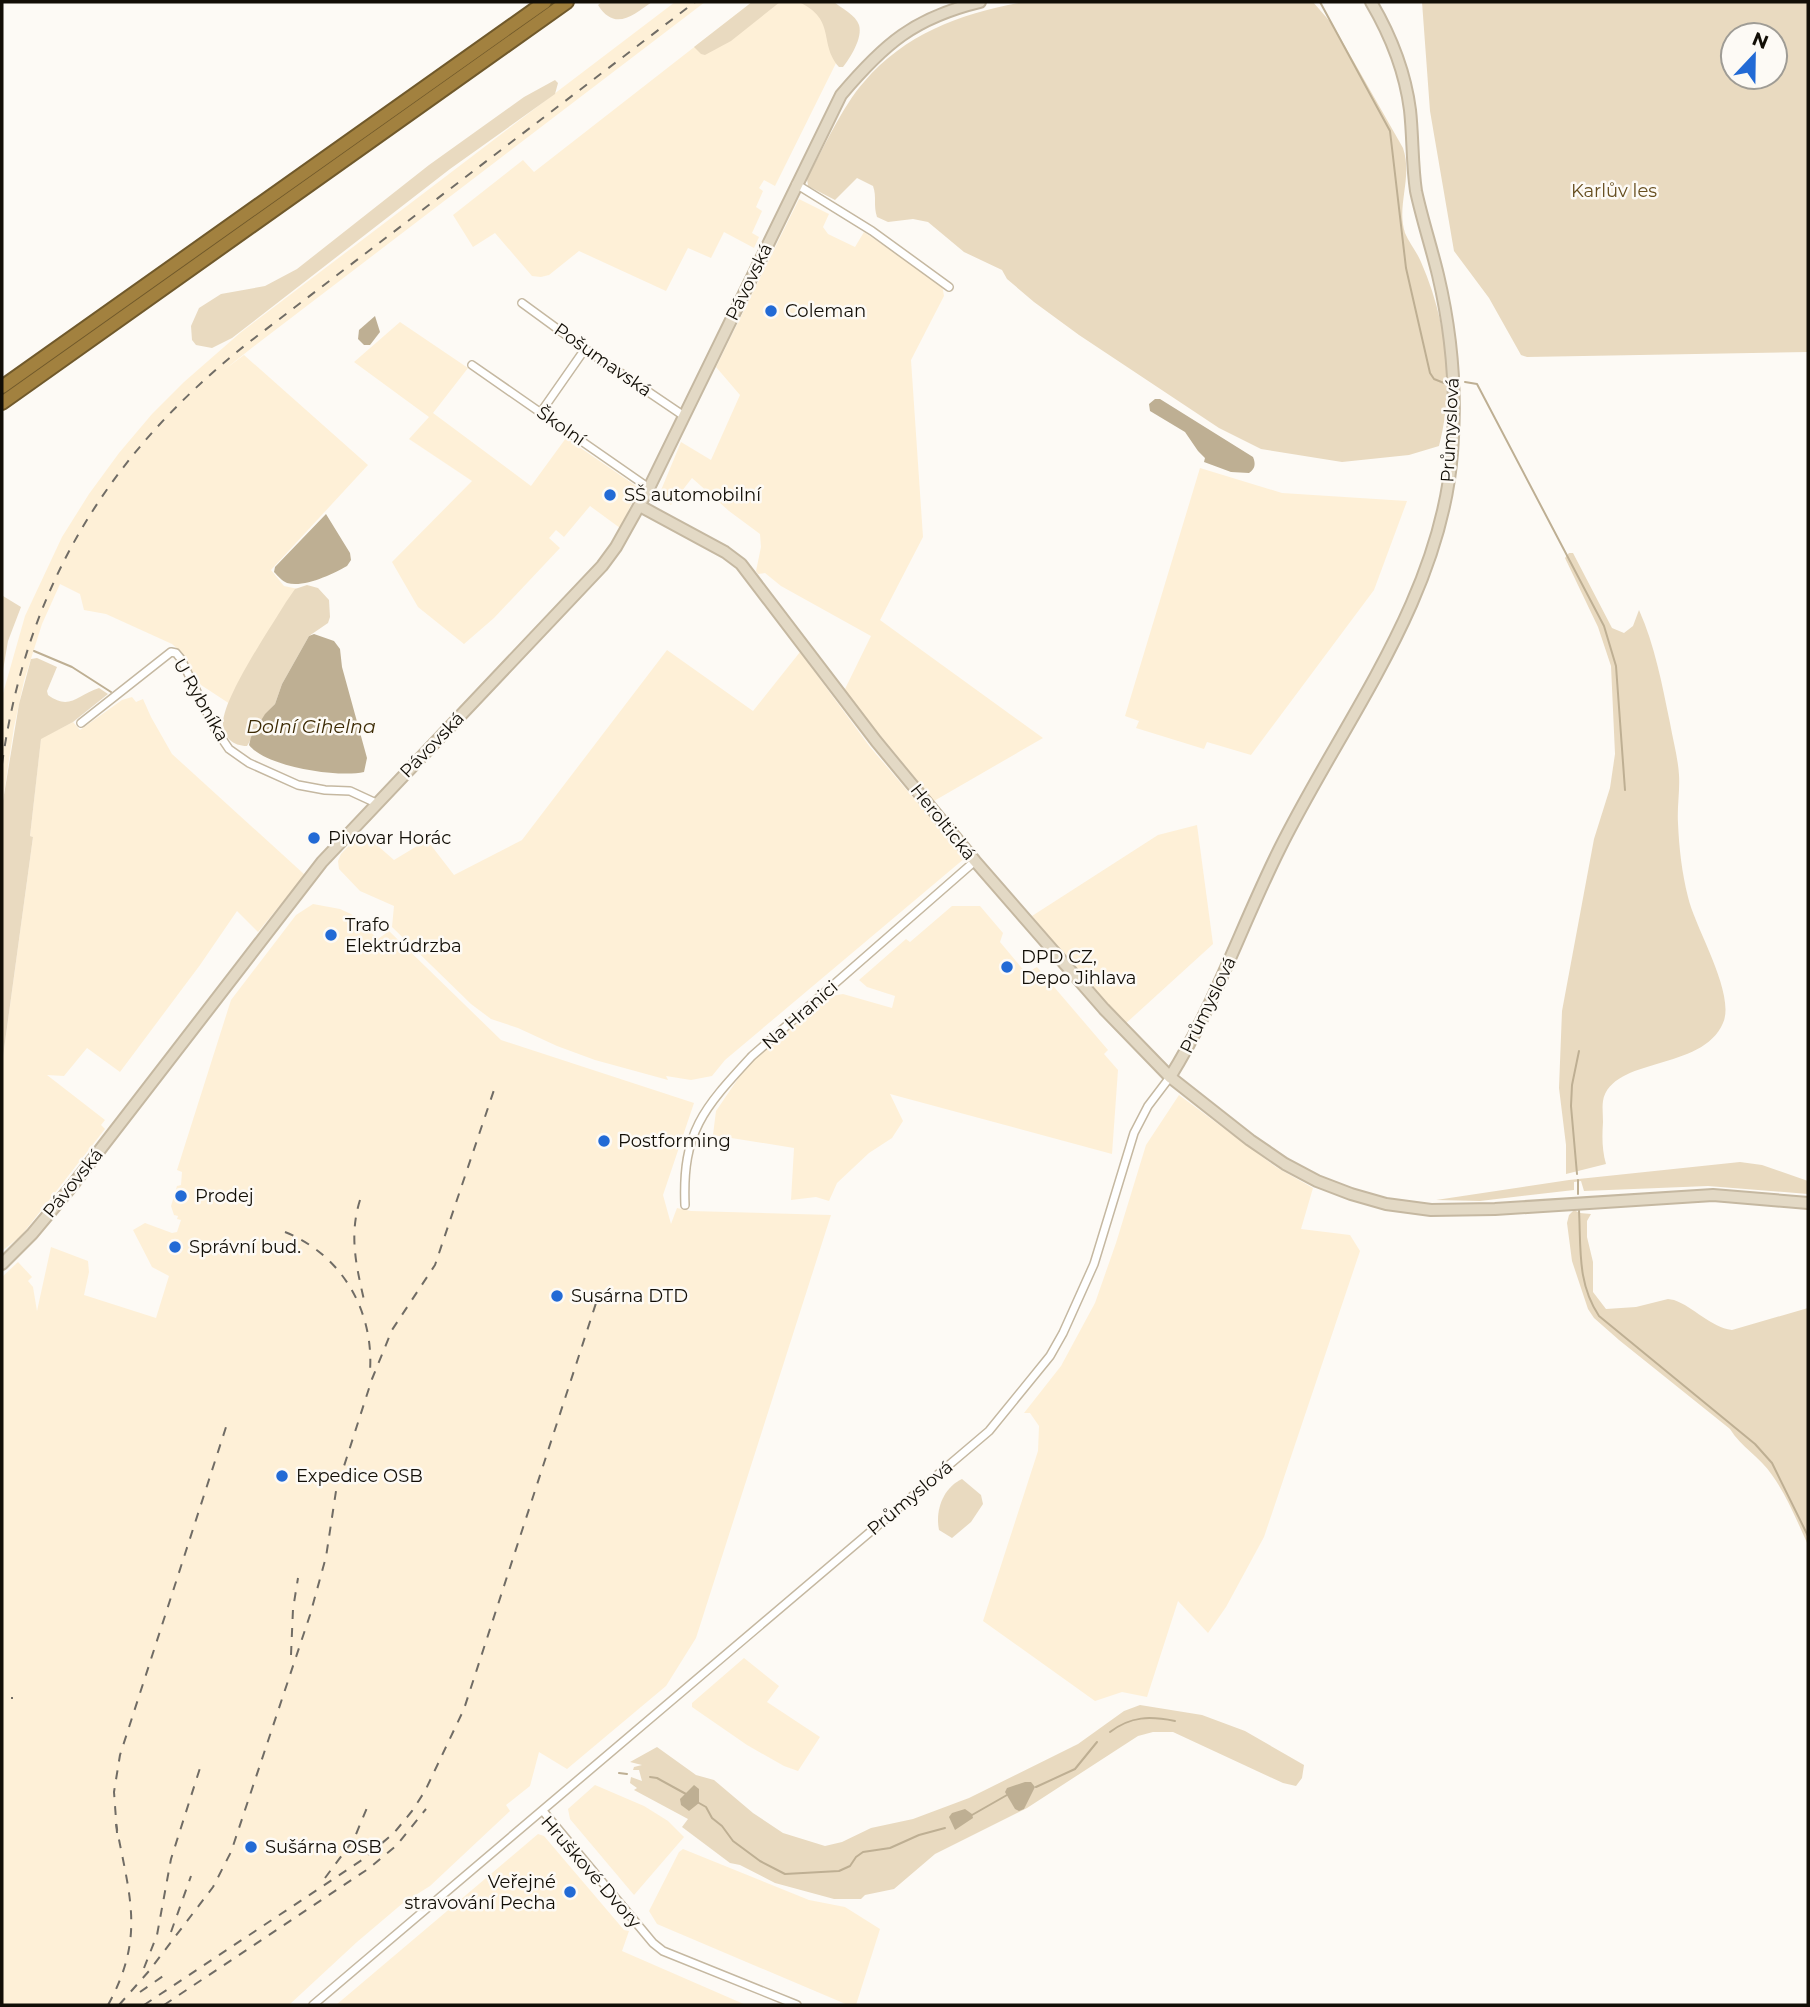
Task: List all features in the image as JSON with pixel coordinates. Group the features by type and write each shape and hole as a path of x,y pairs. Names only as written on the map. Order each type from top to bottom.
{"highway":[{"path":"2,387 545,2"},
{"path":"2,403 567,2"}],"street":[{"name":"Pávovská","path":"2,1264 32,1234 72,1185 312,874 616,547 649,488 841,95 869,62 916,25 955,8 980,2"},
{"name":"Průmyslová","path":"542,1811 989,1431 1050,1356 1094,1264 1134,1133 1148,1106 1170,1077 1220,983 1281,846 1390,646 1421,581 1444,508 1449,477 1455,384 1446,311 1416,190 1410,109 1405,83 1398,54 1371,2"},
{"path":"796,184 872,232 949,287"},
{"name":"Pošumavská","path":"522,303 684,416"},
{"path":"541,412 585,349"},
{"name":"Školní","path":"472,365 649,488"},
{"name":"Heroltická","path":"640,506 725,552 741,564 876,741 975,861 1104,1009 1170,1077 1284,1164 1330,1186 1386,1204 1431,1210 1496,1209 1713,1195 1808,1203"},
{"name":"U Rybníka","path":"81,723 171,652 176,653 214,727 229,750 249,763 299,785 350,791 376,803"},
{"name":"Na Hranici","path":"685,1205 684,1177 688,1146 706,1108 723,1087 752,1056 975,861"},
{"name":"Hruškové Dvory","path":"313,2005 542,1811 653,1944 663,1951 797,2005"}],"shaded area":[{"path":"675,2 705,2 224,370 244,355 368,465 271,570 284,586 303,590 230,704 201,685 181,652 172,644 106,614 84,610 80,594 60,584 42,624 24,681 2,807 2,697 25,616 62,537 119,453 184,382 240,333"},
{"path":"752,2 826,2 841,53 775,186 764,180 759,188 763,191 756,207 762,211 752,233 759,237 754,248 724,232 711,258 688,248 666,291 579,251 549,275 541,277 532,276 495,233 473,247 453,215 523,160 534,172"},
{"path":"799,199 829,214 823,227 828,234 855,247 864,232 942,285 944,296 911,360 923,537 880,620 1043,738 934,801 844,691 871,636 781,586 765,573 758,574 756,571 761,547 760,534 692,478 671,505 659,495 681,442 711,460 740,395 716,367"},
{"path":"400,322 468,368 433,413 531,486 566,438 639,488 620,528 590,506 564,537 556,530 549,538 560,548 494,618 464,644 418,607 392,562 472,481 409,439 429,417 354,362"},
{"path":"1200,468 1282,493 1407,501 1374,590 1251,755 1207,742 1204,749 1136,728 1139,721 1125,716"},
{"path":"667,650 753,711 800,652 870,747 965,858 725,1060 712,1076 691,1080 666,1076 668,1080 595,1060 491,1019 471,1004 392,927 394,906 360,891 339,869 338,861 341,854 362,832 394,860 427,840 454,875 522,840"},
{"path":"132,697 136,702 143,699 172,754 305,875 258,932 237,911 120,1072 87,1048 64,1076 47,1075 105,1120 101,1125 105,1129 21,1236 2,1251 2,1064 33,837 30,836 41,738 73,722 80,730 122,700"},
{"path":"1197,825 1213,944 1124,1025 1032,916 1158,835"},
{"path":"313,904 351,914 378,939 389,931 501,1040 694,1103 663,1195 671,1224 677,1208 691,1211 831,1215 696,1638 666,1686 567,1769 539,1752 530,1786 506,1805 510,1811 430,1886 403,1903 289,2005 2,2005 2,1277 18,1262 32,1277 28,1281 33,1287 37,1311 51,1247 88,1261 89,1272 84,1295 156,1318 169,1276 152,1267 133,1230 145,1223 172,1233 177,1232 181,1220 174,1215 171,1206 177,1186 181,1185 182,1172 177,1170 231,1000 296,915"},
{"path":"952,906 980,906 1003,933 1000,942 1026,973 1037,967 1108,1050 1104,1054 1118,1070 1112,1154 890,1094 903,1121 892,1138 869,1153 837,1183 829,1201 816,1197 791,1200 794,1148 713,1135 716,1111 748,1064 831,996 843,994 892,1008 895,996 867,987 859,980 906,939 910,942"},
{"path":"1179,1095 1276,1167 1313,1188 1301,1229 1350,1235 1360,1251 1264,1537 1226,1607 1208,1633 1178,1601 1147,1697 1122,1692 1095,1701 983,1621 1038,1451 1039,1426 1030,1413 1024,1413 1061,1366 1095,1303 1146,1145"},
{"path":"744,1658 779,1686 767,1702 820,1737 798,1771 747,1745 692,1707 692,1703"},
{"path":"595,1785 644,1806 668,1821 684,1837 634,1895 570,1819 568,1809"},
{"path":"538,1834 544,1836 624,1930 629,1931 622,1951 746,2005 336,2005"},
{"path":"683,1849 809,1900 845,1907 880,1929 856,2005 848,2005 657,1924 649,1911"}],"green space":[{"path":"602,2 652,2 631,16 618,19 604,13 598,5"},
{"path":"752,2 780,2 731,41 705,55 694,47"},
{"path":"799,2 834,2 857,21 860,30 858,42 843,67 839,67 833,58 818,16"},
{"path":"1024,2 1313,2 1333,25 1403,148 1406,159 1402,212 1405,233 1430,284 1445,352 1446,400 1439,446 1409,455 1342,462 1261,449 1219,428 1079,335 1034,302 1007,279 1002,270 964,252 928,222 913,219 888,222 877,217 873,186 857,178 835,200 808,186 807,179 841,115 856,92 880,65 898,50 936,28 979,12"},
{"name":"Karlův les","path":"1422,2 1808,2 1808,352 1527,357 1521,355 1489,298 1454,251 1430,111"},
{"path":"555,80 558,83 555,94 450,169 232,338 212,348 196,345 192,340 191,326 199,308 221,294 265,286 297,269 429,165 524,97"},
{"path":"1569,553 1573,553 1612,628 1624,633 1633,626 1639,610 1649,637 1678,762 1678,832 1686,888 1719,979 1726,1011 1723,1023 1712,1039 1697,1050 1639,1069 1610,1087 1603,1101 1606,1164 1566,1174 1566,1145 1559,1088 1562,1011 1594,839 1610,788 1615,754 1611,666 1598,627 1565,558"},
{"path":"307,585 318,588 329,600 328,623 309,636 282,684 275,704 265,715 247,746 237,744 230,740 223,728 225,711 231,696 286,602 295,589"},
{"path":"3,596 21,607 8,641 2,676"},
{"path":"37,658 57,667 47,691 48,695 56,700 68,702 99,688 108,694 73,722 41,739 30,836 33,837 2,1064 2,807 19,704 31,659"},
{"path":"1740,1162 1762,1165 1808,1181 1808,1194 1708,1186 1584,1191 1581,1181 1574,1182 1574,1190 1480,1201 1436,1200 1569,1180"},
{"path":"1574,1210 1591,1214 1587,1221 1587,1237 1593,1262 1593,1292 1606,1309 1674,1300 1716,1325 1732,1330 1808,1308 1808,1545 1792,1509 1772,1475 1730,1429 1594,1318 1588,1309 1572,1261 1567,1223"},
{"path":"962,1479 981,1495 983,1504 971,1522 952,1538 939,1530 938,1515 945,1494"},
{"path":"1140,1705 1202,1715 1245,1731 1304,1765 1302,1778 1296,1786 1283,1783 1173,1732 1153,1732 1138,1736 1027,1808 935,1854 894,1889 865,1895 861,1899 834,1899 775,1883 740,1865 730,1863 682,1827 688,1819 634,1790 637,1788 630,1783 631,1777 642,1781 639,1770 633,1770 634,1767 642,1765 630,1762 657,1747 696,1775 714,1780 753,1813 783,1833 825,1846 842,1842 871,1828 913,1819 969,1798 1078,1744 1124,1711"}],"water":[{"path":"375,316 380,332 370,345 364,345 358,339 359,330"},
{"path":"1160,399 1253,457 1253,470 1249,473 1231,472 1204,462 1205,458 1185,432 1150,411 1149,404"},
{"path":"326,514 350,553 351,560 347,566 318,579 302,584 285,582 274,572 275,567"},
{"name":"Dolní Cihelna","path":"314,634 334,641 340,649 342,667 367,758 364,772 321,772 286,765 258,753 249,745 265,714 275,704 282,684 309,636"},
{"path":"1031,1782 1035,1787 1024,1809 1019,1811 1005,1792 1007,1788"},
{"path":"694,1785 699,1789 699,1803 689,1811 681,1805 680,1799"},
{"path":"965,1809 973,1818 955,1830 949,1817 952,1813"}],"waterway":[{"path":"1320,2 1390,131 1406,268 1430,373 1434,379 1444,383"},
{"path":"1465,382 1477,384 1604,626 1616,666 1625,790"},
{"path":"34,651 72,667 111,692"},
{"path":"1577,1174 1571,1106 1579,1051"},
{"path":"1578,1180 1578,1194"},
{"path":"1579,1210 1584,1278 1592,1304 1599,1316 1755,1444 1772,1463 1808,1536"},
{"path":"1110,1732 1133,1720 1157,1718 1175,1721"},
{"path":"1036,1787 1075,1769 1097,1742"},
{"path":"619,1773 627,1774"},
{"path":"650,1777 686,1794"},
{"path":"972,1815 1007,1795"},
{"path":"699,1803 706,1807 712,1818 733,1841 760,1861 785,1874 839,1871 850,1866 863,1852 890,1848 919,1835 945,1828"}],"railway":[{"path":"2,764 14,699 31,639 54,582 82,528 115,478 154,431 198,386 248,343 695,2"},
{"path":"119,2005 149,1971 213,1887 231,1852 310,1615 326,1557 336,1491 372,1379 392,1330 435,1265 494,1090"},
{"path":"360,1200 354,1238 364,1300"},
{"path":"285,1232 323,1255 338,1270 350,1288 366,1327 370,1371"},
{"path":"144,2005 362,1860 394,1833 425,1791 464,1709 598,1297"},
{"path":"117,1833 114,1792 120,1755 227,1424"},
{"path":"291,1655 293,1609 298,1578"},
{"path":"144,1968 157,1935 171,1859 200,1768"},
{"path":"325,1878 354,1839 369,1803"},
{"path":"164,2005 368,1869 397,1845 426,1809"},
{"path":"108,2005 120,1980 131,1936 129,1894 116,1824"},
{"path":"171,1932 191,1876"},
{"path":"140,1992 169,1972"}],"place":[{"name":"Coleman","path":"771,311"},
{"name":"SŠ automobilní","path":"610,495"},
{"name":"Pivovar Horác","path":"314,838"},
{"name":"Trafo Elektrúdrzba","path":"331,935"},
{"name":"DPD CZ, Depo Jihlava","path":"1007,967"},
{"name":"Postforming","path":"604,1141"},
{"name":"Prodej","path":"181,1196"},
{"name":"Správní bud.","path":"175,1247"},
{"name":"Susárna DTD","path":"557,1296"},
{"name":"Expedice OSB","path":"282,1476"},
{"name":"Sušárna OSB","path":"251,1847"},
{"name":"Veřejné stravování Pecha","path":"570,1892"}]}
